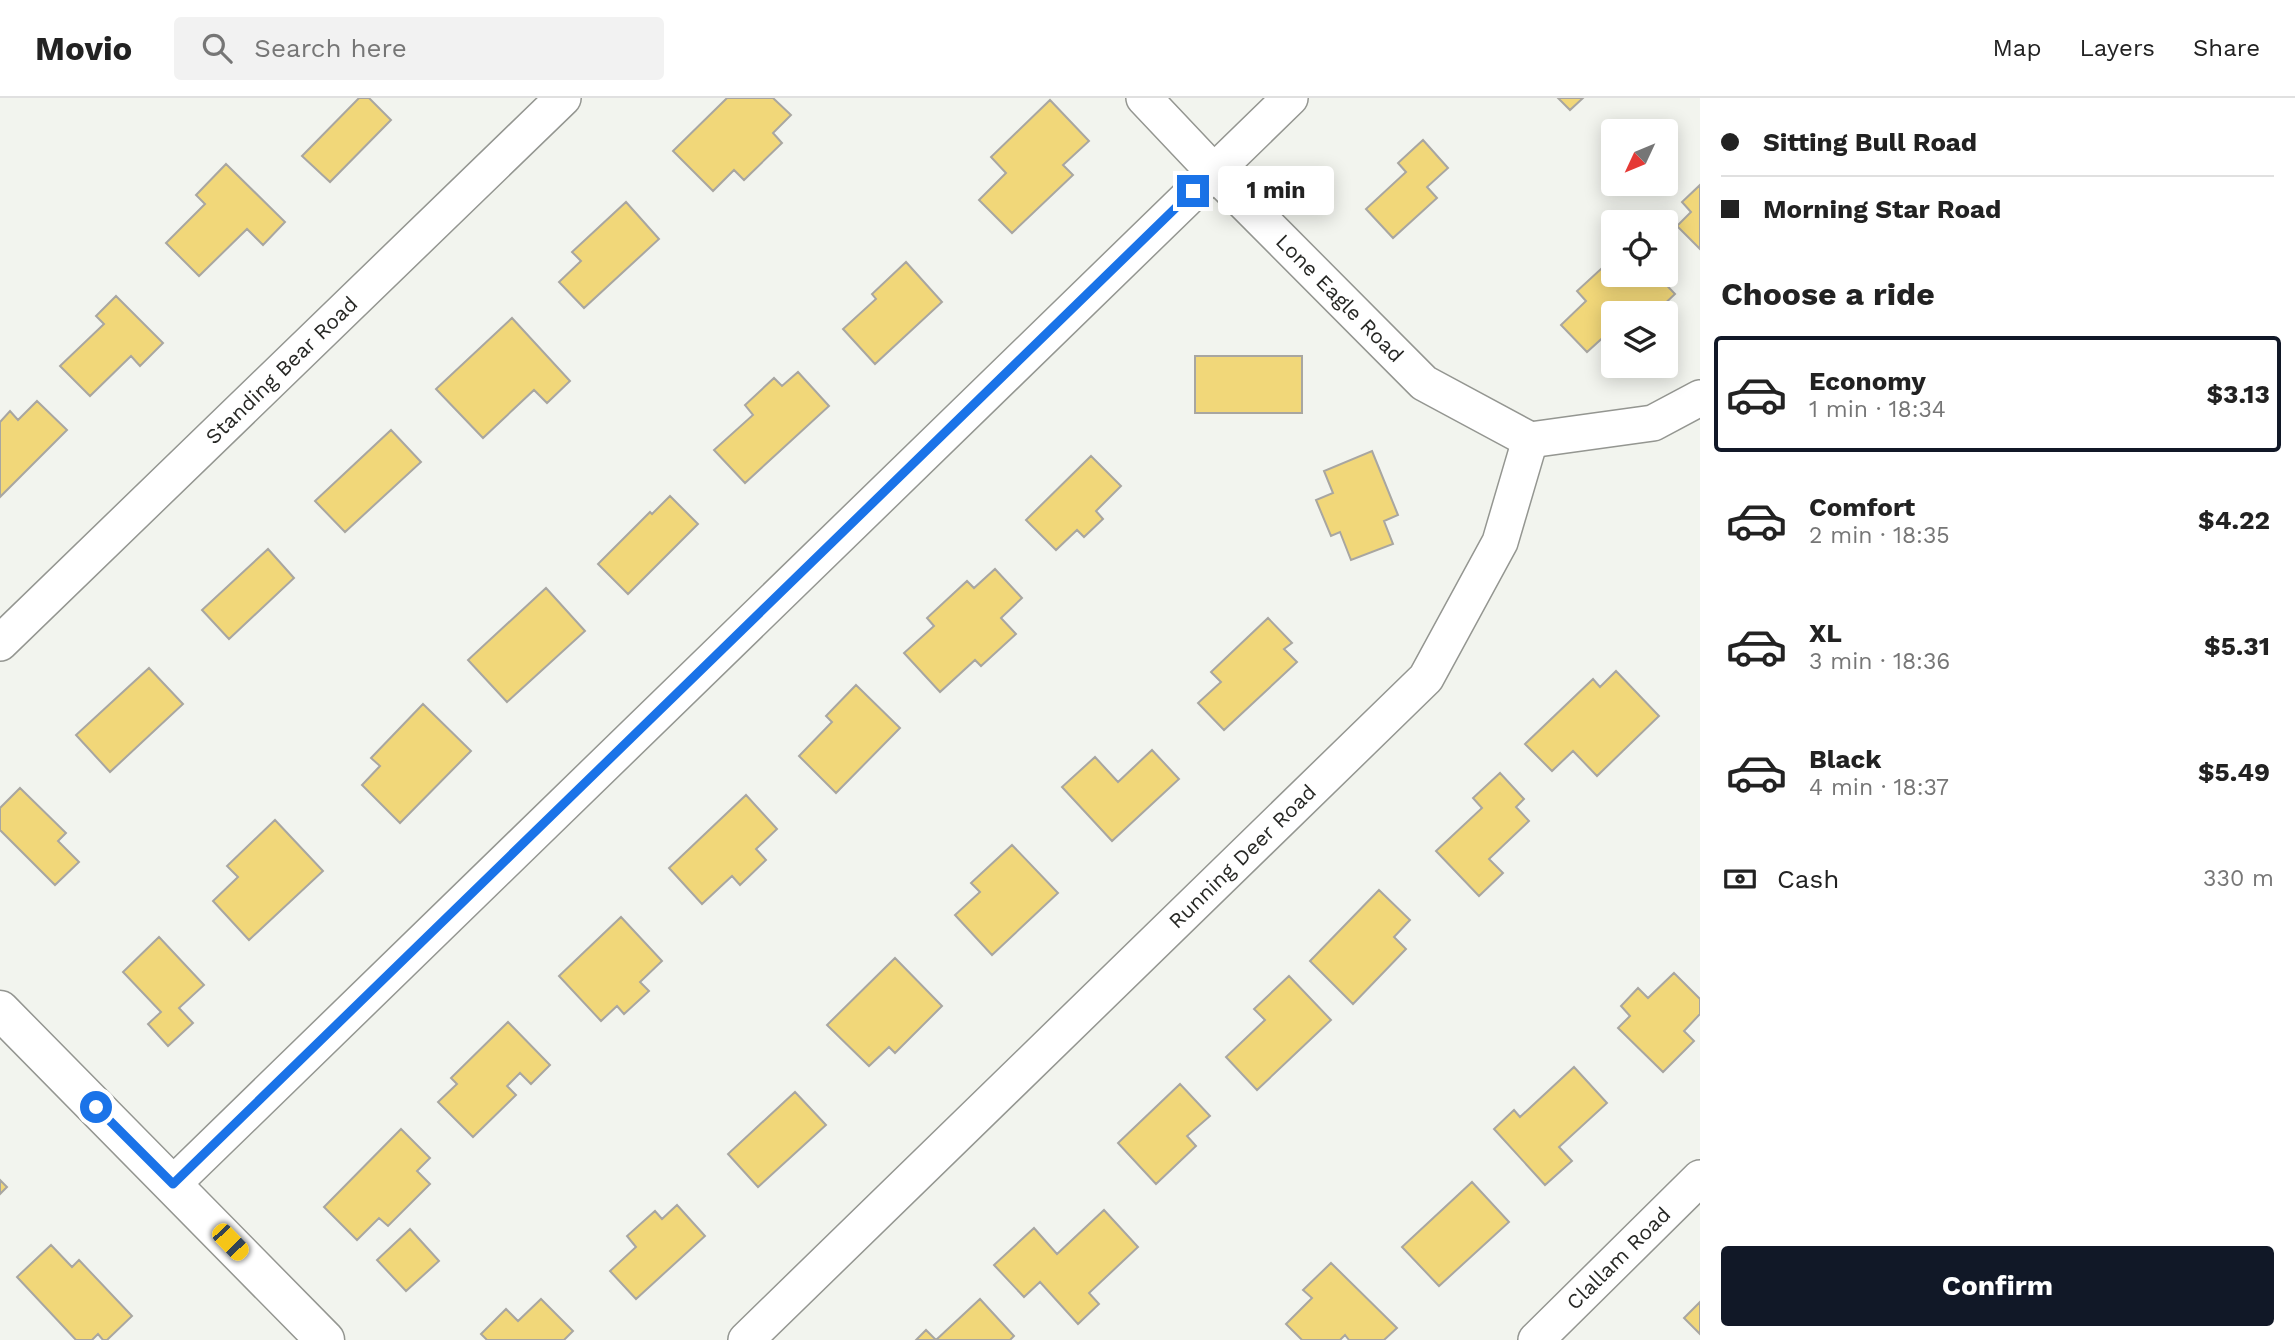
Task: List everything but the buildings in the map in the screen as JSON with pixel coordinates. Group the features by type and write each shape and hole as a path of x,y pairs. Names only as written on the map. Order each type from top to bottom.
{"street":[{"name":"Standing Bear Road","path":"0,643 563,98"},
{"name":"Lone Eagle Road","path":"1144,98 1213,172 1424,383 1530,440"},
{"path":"173,1184 1290,98"},
{"path":"1530,440 1653,423 1700,398"},
{"name":"Running Deer Road","path":"747,1340 1426,678 1500,542 1530,440"},
{"path":"0,1010 326,1340"},
{"name":"Clallam Road","path":"1536,1340 1700,1178"}],"route":[{"path":"96,1107 173,1184 1193,191"}]}
